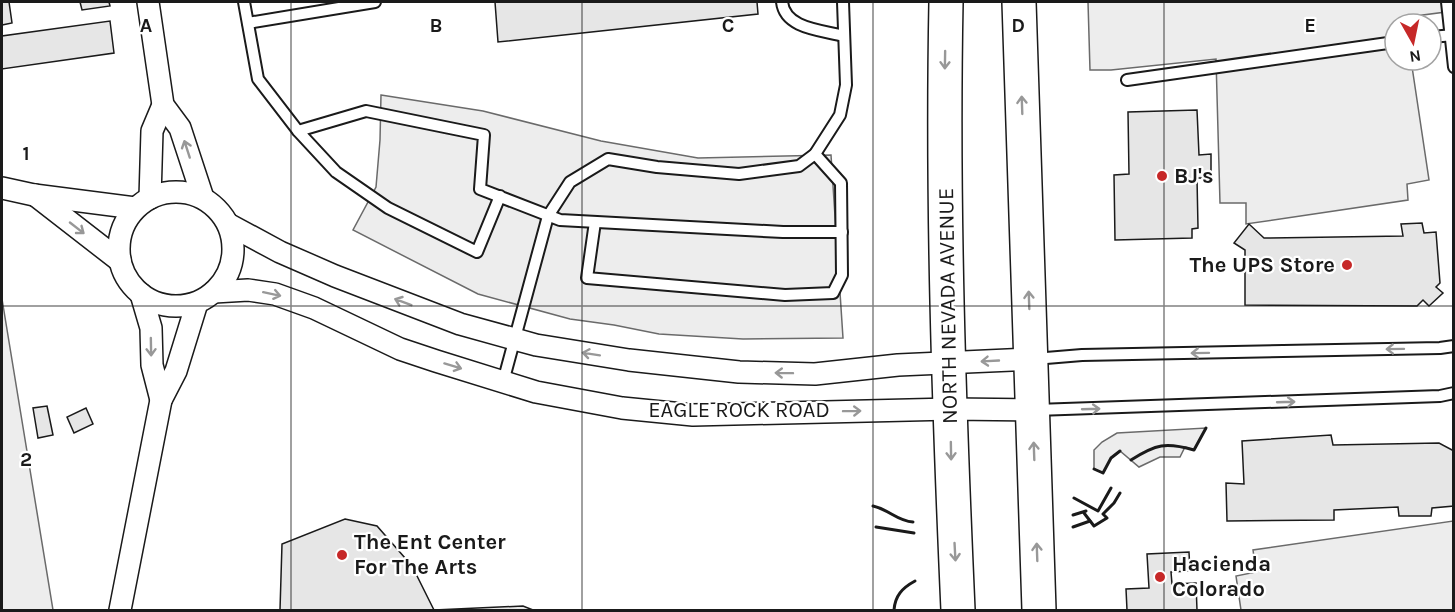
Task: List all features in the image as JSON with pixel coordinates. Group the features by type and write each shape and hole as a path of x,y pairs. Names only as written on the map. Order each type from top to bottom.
{"main road":[{"name":"NORTH NEVADA AVENUE","path":"946,2 944,108 948,363 958,610"},
{"path":"1019,2 1039,610"}],"street":[{"path":"148,2 163,105 180,128 203,198"},
{"path":"143,203 152,131 163,105"},
{"path":"2,188 34,195 143,203"},
{"path":"161,400 152,365 151,328 141,294 128,280 120,261 119,242 125,223 143,203 168,192 186,192 203,198"},
{"path":"34,195 120,261"},
{"name":"EAGLE ROCK ROAD","path":"203,198 218,209 228,224 234,241 234,259 227,277 206,298"},
{"name":"EAGLE ROCK ROAD","path":"228,224 280,252 335,276 460,324 536,345 629,360 739,372 814,374 1032,359"},
{"name":"EAGLE ROCK ROAD","path":"141,294 158,304 178,307 206,298 248,290 275,294 314,308 400,349 536,392 622,408 693,415 951,409 1032,410"},
{"path":"120,610 161,400 206,298"}],"lane":[{"path":"244,2 258,79 298,131 336,172 388,208 477,252 500,196"},
{"path":"248,23 375,2"},
{"path":"782,2 785,14 794,22 844,36"},
{"path":"503,382 549,216 570,182 608,159 657,167 739,174 799,166 815,154 840,115 846,85 843,2"},
{"path":"1447,2 1454,67"},
{"path":"1127,80 1383,44"},
{"path":"298,131 366,111 484,135 480,189 560,220 783,232 842,232"},
{"path":"595,222 587,278 785,295 833,293 842,275 841,183 815,154"},
{"path":"1032,359 1082,355 1454,346"},
{"path":"1032,410 1440,396 1454,393"}],"shaded area":[{"path":"1088,2 1453,2 1453,11 1383,12 1383,72 1413,72 1429,180 1407,184 1408,200 1246,224 1246,203 1220,203 1216,59 1111,70 1090,70"},
{"path":"381,95 483,111 601,141 698,158 831,155 843,338 743,339 659,334 570,319 478,294 353,230 376,187"},
{"path":"2,299 53,610 2,610"},
{"path":"1206,428 1194,450 1185,447 1180,457 1160,457 1139,467 1120,451 1111,458 1103,473 1094,469 1094,450 1117,433"},
{"path":"1453,521 1453,610 1241,610 1236,576 1256,572 1253,550"}],"building":[{"path":"2,2 9,2 12,23 2,25"},
{"path":"80,2 109,2 110,6 82,10"},
{"path":"495,2 757,2 758,14 498,42"},
{"path":"110,21 114,53 2,69 2,36"},
{"name":"BJ's","path":"1197,110 1199,155 1211,154 1211,178 1197,178 1198,228 1192,229 1192,238 1115,240 1114,175 1129,174 1128,112"},
{"path":"1422,223 1424,233 1436,232 1440,283 1436,287 1443,293 1429,306 1423,300 1417,306 1245,305 1245,250 1234,243 1249,224 1264,238 1403,236 1401,224"},
{"path":"47,406 53,435 38,438 33,408"},
{"path":"86,408 93,424 74,433 67,417"},
{"path":"1331,435 1333,445 1439,443 1454,451 1454,506 1432,508 1431,516 1399,516 1398,507 1334,510 1334,520 1227,521 1226,483 1244,484 1242,441"},
{"name":"The Ent Center For The Arts","path":"345,519 377,526 412,566 434,610 280,610 282,544"},
{"name":"Hacienda Colorado","path":"1189,552 1190,571 1171,572 1172,584 1196,583 1197,610 1127,610 1126,589 1149,588 1147,554"},
{"path":"523,606 533,610 434,610"}],"wall":[{"path":"1131,460 1161,446 1168,445 1194,450 1206,428"},
{"path":"1094,469 1103,473 1111,458 1120,451"},
{"path":"1074,498 1098,511 1111,488"},
{"path":"1084,513 1094,526 1107,518 1103,514 1120,493"},
{"path":"873,506 902,520 913,522"},
{"path":"1073,515 1086,511"},
{"path":"1073,527 1090,521"},
{"path":"876,527 914,533"},
{"path":"894,610 900,593 915,581"}],"place":[{"name":"BJ's","path":"1162,176"},
{"name":"The UPS Store","path":"1347,265"},
{"name":"The Ent Center For The Arts","path":"342,555"},
{"name":"Hacienda Colorado","path":"1160,577"}]}
